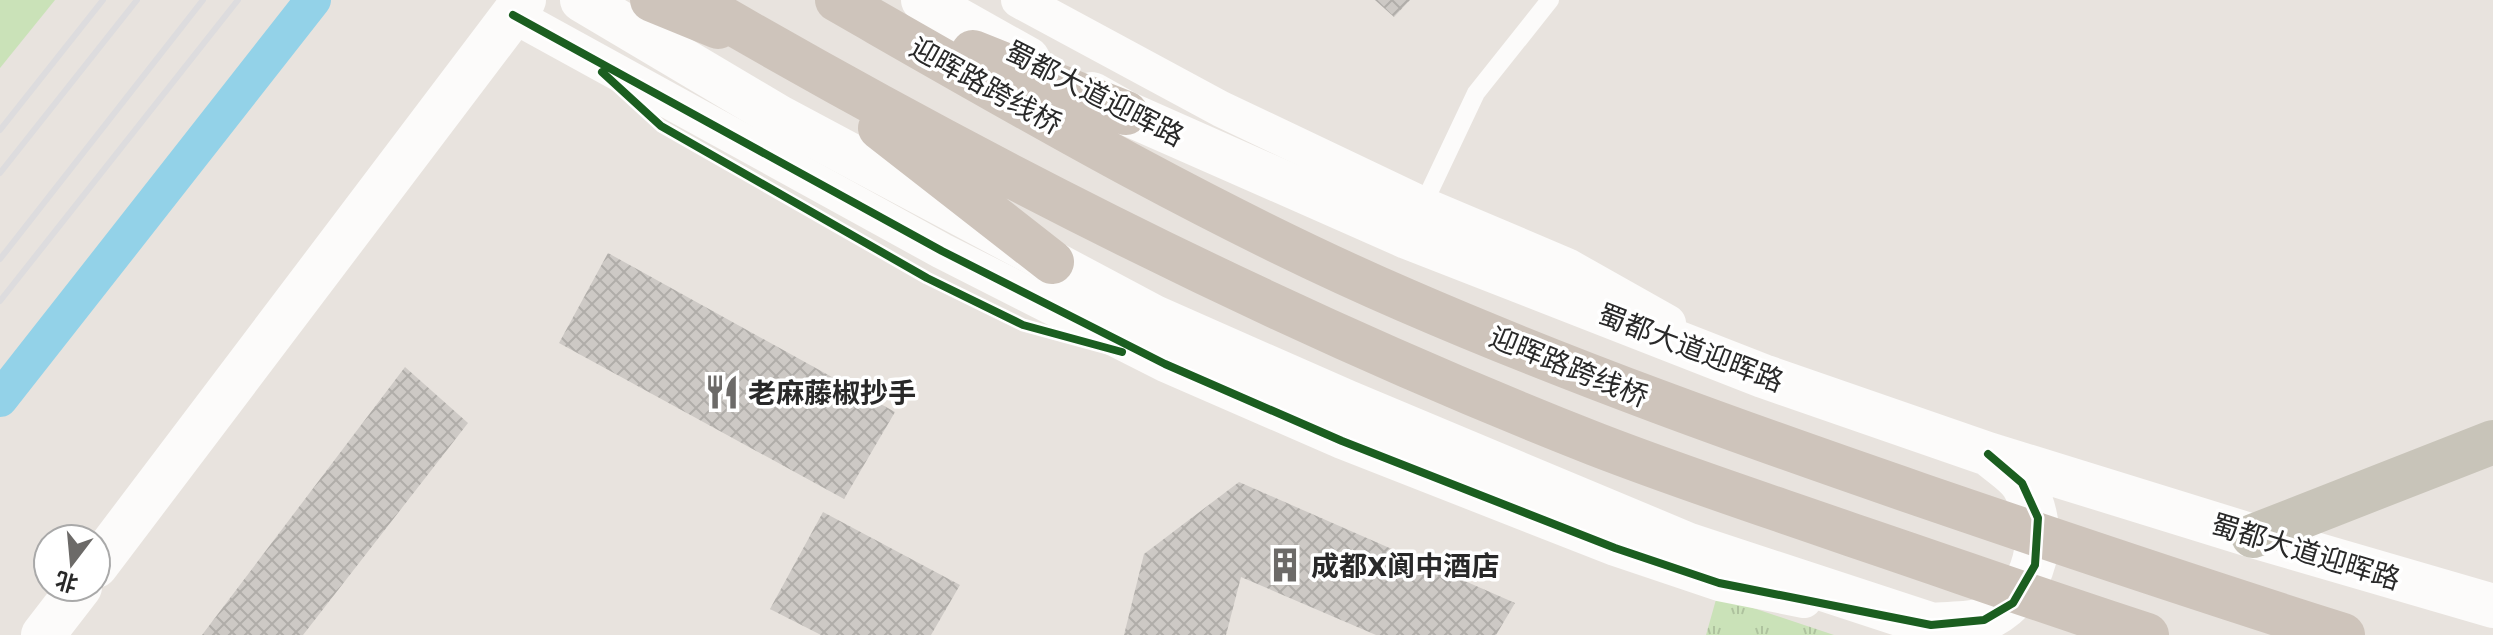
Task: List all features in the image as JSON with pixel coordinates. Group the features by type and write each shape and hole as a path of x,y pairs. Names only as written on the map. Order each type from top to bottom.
{"highway":[{"path":"652,0 782,52 1052,262"},
{"path":"692,0 782,52 1135,241 1401,363 1597,444 2147,635"},
{"name":"迎晖路跨线桥","path":"837,0 1032,112 1191,198 1402,299 1597,380 1765,441 2161,577 2343,635"},
{"path":"844,0 1126,113"}],"main road":[{"path":"582,0 779,117 1154,317 1347,402 1689,545 1947,630 1984,620 2013,603 2035,565 2038,518 2022,483 1988,454"},
{"name":"蜀都大道迎晖路","path":"923,0 1126,113 1226,158 1407,237 1763,376 1988,454 2493,606"},
{"path":"112,545 519,8"},
{"path":"2253,536 2493,442"},
{"path":"43,635 68,603"}],"street":[{"path":"1019,0 1221,109 1423,205 1567,266 1763,376"},
{"path":"519,8 942,251 1165,364 1328,435 1615,548 1719,583 1947,630"}],"lane":[{"path":"1423,205 1476,93 1550,0"}],"green space":[{"path":"0,0 55,0 0,68"},
{"path":"1717,596 1834,635 1706,635"}],"building":[{"path":"1375,0 1410,0 1394,17"},
{"path":"608,253 895,412 844,499 559,343"},
{"path":"405,367 468,423 303,635 202,635"},
{"name":"成都X阆中酒店","path":"1239,482 1515,603 1496,635 1376,635 1241,577 1226,635 1124,635 1144,554"},
{"path":"823,512 960,585 931,635 821,635 770,609"}],"waterway":[{"path":"0,399 313,0"}],"railway":[{"path":"0,130 103,0"},
{"path":"0,173 137,0"},
{"path":"0,259 203,0"},
{"path":"0,301 238,0"}],"cycle path":[{"path":"513,15 942,251 1165,364 1342,441 1615,548 1719,583 1931,625 1984,620 2013,603 2035,565 2038,518 2022,483 1988,454"},
{"path":"602,72 661,126 927,278 1023,325 1122,352"}],"place":[{"name":"老麻藤椒抄手","path":"722,392"},
{"name":"成都X阆中酒店","path":"1285,565"}]}
